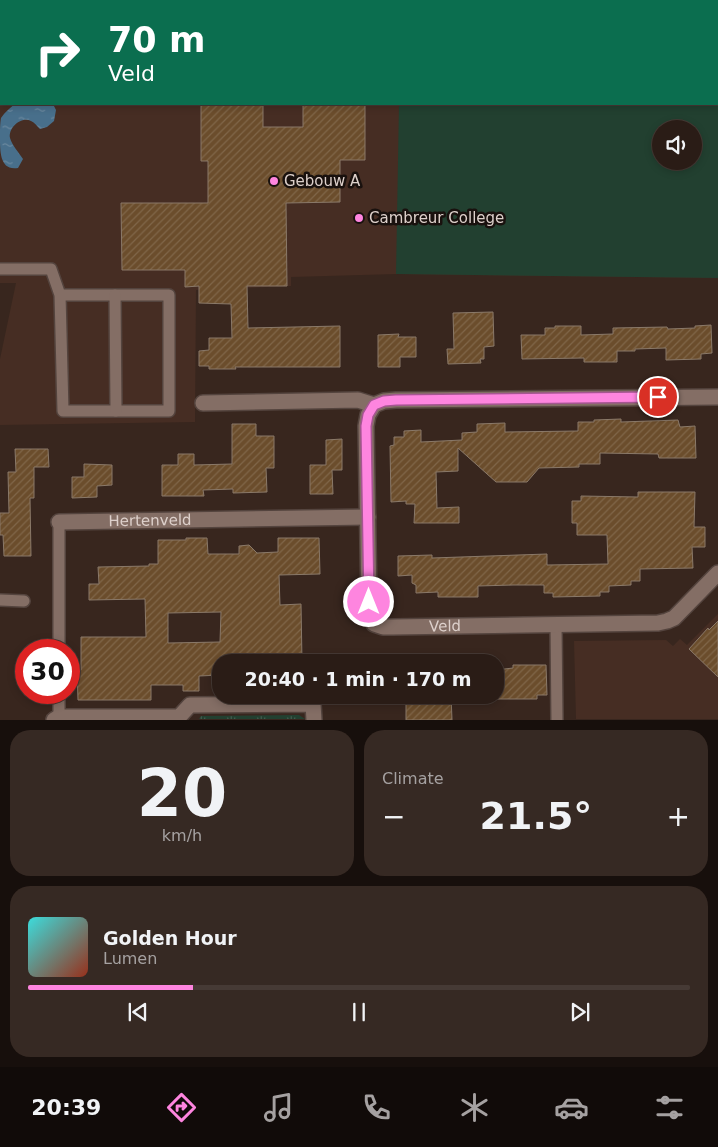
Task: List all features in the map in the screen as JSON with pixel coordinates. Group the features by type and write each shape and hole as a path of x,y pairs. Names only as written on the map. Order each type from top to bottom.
{"street":[{"path":"203,403 358,400 374,405 384,401 396,400 718,397"},
{"name":"Veld","path":"374,405 368,415 366,426 369,602 374,624 392,627 666,622 674,618 715,582"},
{"name":"Hertenveld","path":"59,522 368,517"},
{"path":"57,718 179,716 190,705 313,704 314,720"}],"lane":[{"path":"0,269 51,269 60,295 63,411 169,411 168,294 60,295"},
{"path":"115,295 116,411"},
{"name":"Hertenveld","path":"59,522 59,639"},
{"path":"0,600 24,601"},
{"path":"556,624 558,720"},
{"path":"57,718 58,704"}],"shaded area":[{"name":"Cambreur College","path":"0,105 718,105 718,278 396,274 291,277 291,286 196,290 195,422 0,425 0,359 16,283 0,283"},
{"path":"718,614 718,719 576,719 574,641 666,640 673,646 680,639 687,645"}],"green space":[{"path":"399,105 718,105 718,278 396,274"},
{"path":"299,715 305,719 199,719 201,716"}],"water":[{"path":"14,105 54,105 56,110 54,121 47,127 40,129 33,122 23,120 11,130 10,138 23,159 18,168 8,167 2,159 0,127 1,118"}],"building":[{"name":"Gebouw A","path":"201,105 263,105 263,127 303,127 303,105 365,105 365,160 340,160 340,202 286,203 287,286 247,286 248,328 340,326 340,367 235,367 236,369 209,369 209,366 199,366 199,351 209,350 209,338 232,338 231,304 199,303 199,286 185,287 185,270 122,270 121,203 208,203 208,161 201,161"},
{"path":"493,312 494,346 484,347 484,359 480,359 481,363 448,364 447,349 454,349 453,313"},
{"path":"711,325 712,353 701,354 701,359 666,360 666,348 617,351 617,362 584,362 584,358 522,359 521,335 545,335 545,328 555,328 555,326 581,326 581,335 613,334 613,328 667,327 668,329 695,328 695,326"},
{"path":"399,334 398,337 416,337 416,357 400,357 400,367 378,367 378,335"},
{"path":"621,419 621,422 678,420 680,427 695,426 696,458 659,458 658,454 600,453 600,464 579,464 579,467 539,468 527,482 496,482 458,448 458,471 436,472 437,508 459,507 459,523 414,523 415,504 406,504 406,501 391,502 390,446 394,445 394,437 404,437 404,431 421,430 421,442 462,440 462,433 477,432 477,424 505,423 505,432 578,431 578,422"},
{"path":"232,424 256,424 256,436 274,436 274,468 266,468 267,492 233,493 233,489 203,490 204,496 162,496 162,465 178,465 178,454 194,454 194,465 232,464"},
{"path":"342,439 342,470 332,470 333,494 310,494 310,465 326,465 326,440"},
{"path":"15,449 48,449 49,467 34,467 34,498 30,498 31,556 4,556 3,535 0,535 0,513 9,513 8,472 16,472"},
{"path":"84,464 112,465 112,485 97,486 97,497 72,498 72,477 84,477"},
{"path":"638,492 695,492 694,527 705,527 705,547 692,547 693,568 640,569 640,581 631,581 631,585 609,586 609,592 600,592 600,596 553,597 553,593 544,593 544,585 513,585 478,586 478,597 438,597 438,592 416,593 416,585 412,583 412,575 398,576 398,556 432,555 432,558 547,554 547,565 608,564 607,535 577,535 577,523 572,523 572,501 581,501 581,496 638,497"},
{"path":"207,538 208,554 239,554 239,546 249,545 257,553 278,552 278,538 319,538 320,574 279,575 280,605 301,604 302,654 212,654 212,675 199,676 199,691 183,691 183,685 151,685 151,700 80,700 81,637 146,637 145,599 89,600 89,584 99,584 98,567 149,566 149,564 158,564 158,540","holes":["221,612 220,642 168,643 168,613"]},
{"path":"718,621 718,677 689,649 708,628 709,630"},
{"path":"513,665 546,665 547,695 537,695 537,699 504,699 504,669 513,668"},
{"path":"406,704 451,704 452,720 406,720"}],"place":[{"name":"Gebouw A","path":"274,181"},
{"name":"Cambreur College","path":"359,218"}],"route":[{"path":"369,602 366,426 368,415 374,405 384,401 396,400 658,397"}]}
